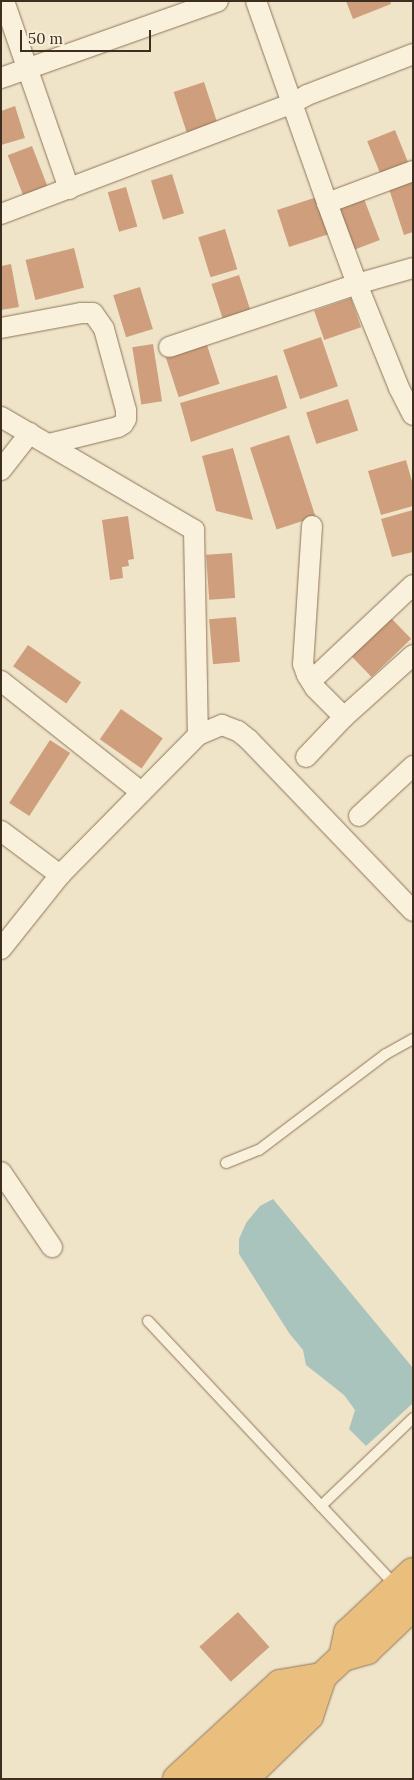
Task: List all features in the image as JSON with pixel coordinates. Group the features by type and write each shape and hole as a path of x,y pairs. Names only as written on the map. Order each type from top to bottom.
{"highway":[{"path":"213,1779 343,1657 348,1633 407,1588"},
{"path":"177,1779 280,1684 322,1677"},
{"path":"244,1779 309,1716 322,1677"}],"street":[{"path":"4,1 69,189"},
{"path":"1,78 218,1"},
{"path":"256,1 291,104 357,284 406,386 413,415"},
{"path":"1,214 291,104 307,95 413,54"},
{"path":"327,203 413,171"},
{"path":"169,347 357,284 413,268"},
{"path":"1,328 81,312 93,313 104,329 126,410 126,419 118,427 49,444"},
{"path":"1,417 194,530 198,734"},
{"path":"1,470 30,433"},
{"path":"312,526 303,664 311,681 344,717"},
{"path":"311,681 413,585"},
{"path":"306,757 344,717 413,654"},
{"path":"1,681 141,792"},
{"path":"1,950 60,875 141,792 198,734 222,725 238,731 249,740 413,911"},
{"path":"359,816 413,766"},
{"path":"1,831 60,875"},
{"path":"1,1172 52,1247"}],"lane":[{"path":"226,1163 258,1150 386,1054 413,1039"},
{"path":"148,1321 321,1506 407,1588"},
{"path":"321,1506 413,1418"}],"water":[{"path":"273,1199 413,1368 413,1403 366,1446 349,1429 355,1410 344,1395 306,1365 303,1350 289,1333 239,1254 239,1239 246,1223 260,1206"}],"building":[{"path":"346,1 390,1 391,4 353,19"},
{"path":"204,82 220,131 189,140 174,92"},
{"path":"15,106 25,138 1,145 1,111"},
{"path":"395,130 410,168 383,179 367,141"},
{"path":"32,146 50,192 25,201 8,155"},
{"path":"172,174 184,213 163,220 151,180"},
{"path":"413,181 413,232 404,235 389,189"},
{"path":"126,187 137,226 119,232 108,192"},
{"path":"317,197 329,234 289,247 277,210"},
{"path":"364,199 380,240 354,250 338,209"},
{"path":"225,229 237,269 211,277 198,237"},
{"path":"74,248 84,288 35,300 25,260"},
{"path":"11,264 19,307 1,310 1,266"},
{"path":"239,275 251,311 223,320 211,284"},
{"path":"140,287 153,329 126,337 113,295"},
{"path":"351,298 361,327 324,340 314,311"},
{"path":"321,337 338,386 300,399 283,350"},
{"path":"206,342 220,384 179,397 165,355"},
{"path":"153,344 162,401 141,405 132,347"},
{"path":"277,375 287,408 191,442 180,403"},
{"path":"348,399 358,430 316,444 306,413"},
{"path":"289,435 316,517 277,529 250,448"},
{"path":"233,448 253,520 216,511 202,456"},
{"path":"406,460 413,485 413,506 381,515 368,471"},
{"path":"413,510 413,552 392,557 381,519"},
{"path":"128,516 134,559 128,560 129,566 122,567 123,578 110,580 102,520"},
{"path":"232,553 235,598 209,600 206,555"},
{"path":"236,617 240,662 213,664 209,619"},
{"path":"391,618 411,639 372,677 351,656"},
{"path":"28,645 81,682 66,704 13,666"},
{"path":"121,709 163,738 142,769 100,739"},
{"path":"50,740 70,753 29,816 9,803"},
{"path":"238,1612 269,1647 231,1682 199,1647"}]}
